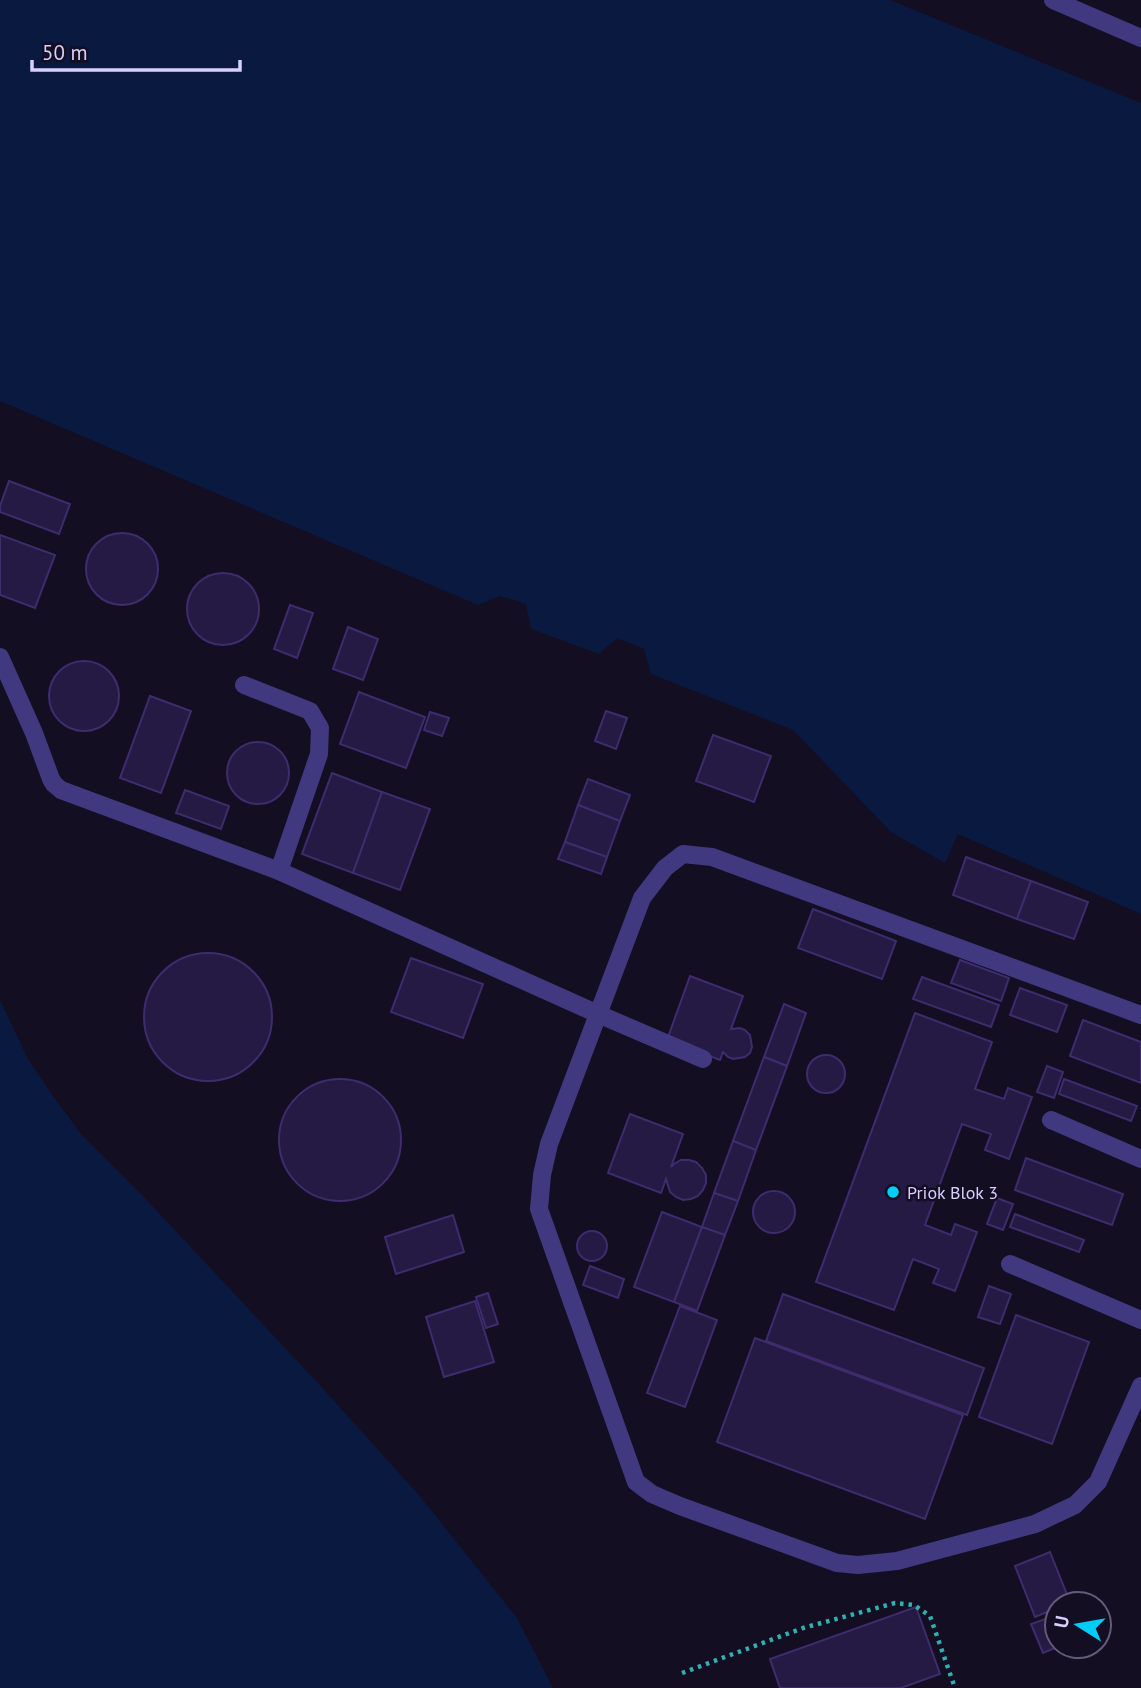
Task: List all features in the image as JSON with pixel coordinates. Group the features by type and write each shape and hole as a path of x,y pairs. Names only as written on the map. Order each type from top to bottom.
{"lane":[{"path":"1053,0 1141,38"},
{"path":"0,657 51,779 61,790 279,871 703,1059"},
{"path":"244,685 310,711 320,728 319,754 279,871"},
{"path":"1141,1015 712,857 683,853 665,868 642,898 549,1144 542,1175 539,1209 636,1482 652,1494 680,1506 837,1563 858,1565 897,1561 1035,1524 1075,1505 1098,1482 1141,1386"},
{"path":"1051,1120 1141,1159"},
{"path":"1010,1264 1141,1320"},
{"path":"1121,1431 1141,1421"}],"path":[{"path":"682,1673 803,1628 895,1603 914,1605 930,1616 955,1688"}],"water":[{"path":"0,0 890,0 1141,103 1141,914 958,834 945,863 891,832 793,730 651,674 644,649 617,638 599,654 531,629 526,604 500,596 478,605 0,401"},
{"path":"0,1000 28,1059 81,1134 144,1197 419,1495 517,1618 553,1688 0,1688"}],"building":[{"path":"9,481 70,504 59,534 0,512"},
{"path":"122,533 142,539 152,549 158,569 152,589 142,599 122,605 102,599 92,589 86,569 92,549 102,539"},
{"path":"0,535 55,555 35,608 0,595"},
{"path":"223,573 237,576 249,583 256,595 259,609 256,623 249,635 237,642 223,645 209,642 197,635 190,623 187,609 190,595 197,583 209,576"},
{"path":"290,605 313,613 297,658 274,649"},
{"path":"348,627 378,639 363,680 333,669"},
{"path":"84,661 109,671 119,696 109,721 84,731 59,721 49,696 59,671"},
{"path":"359,692 425,717 406,768 340,744"},
{"path":"150,696 191,711 161,793 120,778"},
{"path":"606,711 627,718 616,749 595,741"},
{"path":"430,712 449,718 442,736 424,730"},
{"path":"713,735 771,756 754,802 696,781"},
{"path":"258,742 270,744 280,751 287,761 287,785 280,795 270,802 258,804 246,802 236,795 229,785 227,773 229,761 236,751 246,744"},
{"path":"332,773 382,792 353,873 302,854"},
{"path":"588,779 630,795 620,821 578,805"},
{"path":"185,790 229,806 221,829 176,813"},
{"path":"382,792 430,809 400,890 353,873"},
{"path":"578,805 620,821 607,857 565,842"},
{"path":"565,842 607,857 601,874 558,859"},
{"path":"966,857 1031,881 1017,919 953,895"},
{"path":"1031,881 1088,902 1074,939 1017,919"},
{"path":"813,909 896,941 882,979 798,948"},
{"path":"208,953 232,958 253,972 267,993 272,1017 267,1041 253,1062 232,1076 208,1081 184,1076 163,1062 149,1041 144,1017 149,993 163,972 184,958"},
{"path":"411,958 483,984 463,1038 391,1012"},
{"path":"960,960 1009,978 1001,1001 951,983"},
{"path":"690,976 743,996 731,1029 740,1028 750,1035 752,1047 745,1057 733,1059 723,1052 720,1060 667,1040"},
{"path":"922,977 999,1005 991,1027 913,999"},
{"path":"1020,988 1067,1005 1057,1032 1010,1015"},
{"path":"784,1004 806,1013 787,1066 764,1057"},
{"name":"Priok Blok 3","path":"915,1013 992,1042 975,1089 1004,1099 1008,1088 1032,1097 1009,1159 985,1150 991,1134 962,1124 925,1225 951,1235 955,1224 977,1232 955,1291 933,1283 939,1269 913,1259 894,1310 816,1282"},
{"path":"1083,1020 1141,1042 1141,1083 1070,1056"},
{"path":"826,1055 840,1060 845,1074 840,1088 826,1093 812,1088 807,1074 812,1060"},
{"path":"764,1057 787,1066 756,1150 733,1141"},
{"path":"1047,1066 1063,1072 1054,1098 1037,1092"},
{"path":"340,1079 363,1084 383,1097 396,1117 401,1140 396,1163 383,1183 363,1196 340,1201 317,1196 297,1183 284,1163 279,1140 284,1117 297,1097 317,1084"},
{"path":"1064,1079 1137,1106 1131,1121 1059,1094"},
{"path":"630,1114 683,1134 671,1167 681,1160 689,1160 702,1168 706,1183 698,1196 683,1200 676,1197 670,1192 666,1179 661,1193 608,1173"},
{"path":"733,1141 756,1150 738,1201 714,1193"},
{"path":"1026,1158 1123,1194 1112,1225 1015,1190"},
{"path":"774,1191 789,1197 795,1212 789,1227 774,1233 759,1227 753,1212 759,1197"},
{"path":"714,1193 738,1201 725,1235 702,1227"},
{"path":"997,1198 1013,1204 1003,1230 987,1224"},
{"path":"662,1212 702,1227 674,1302 634,1287"},
{"path":"1015,1214 1084,1240 1079,1252 1010,1227"},
{"path":"453,1215 464,1252 396,1274 385,1237"},
{"path":"702,1227 725,1235 697,1311 674,1302"},
{"path":"592,1231 603,1235 607,1246 603,1257 592,1261 581,1257 577,1246 581,1235"},
{"path":"590,1266 624,1279 618,1298 583,1285"},
{"path":"989,1286 1011,1294 1000,1324 978,1317"},
{"path":"488,1293 498,1324 486,1328 476,1297"},
{"path":"783,1294 984,1368 967,1415 766,1341"},
{"path":"475,1301 494,1362 444,1377 426,1317"},
{"path":"680,1306 717,1320 685,1407 647,1393"},
{"path":"1016,1315 1089,1342 1052,1444 979,1417"},
{"path":"755,1338 963,1415 925,1519 717,1442"},
{"path":"1050,1552 1065,1590 1043,1590 1043,1614 1035,1617 1015,1566"},
{"path":"916,1607 940,1674 901,1688 780,1688 770,1659"},
{"path":"1043,1620 1043,1653 1031,1624"}],"place":[{"name":"Priok Blok 3","path":"893,1192"}]}
